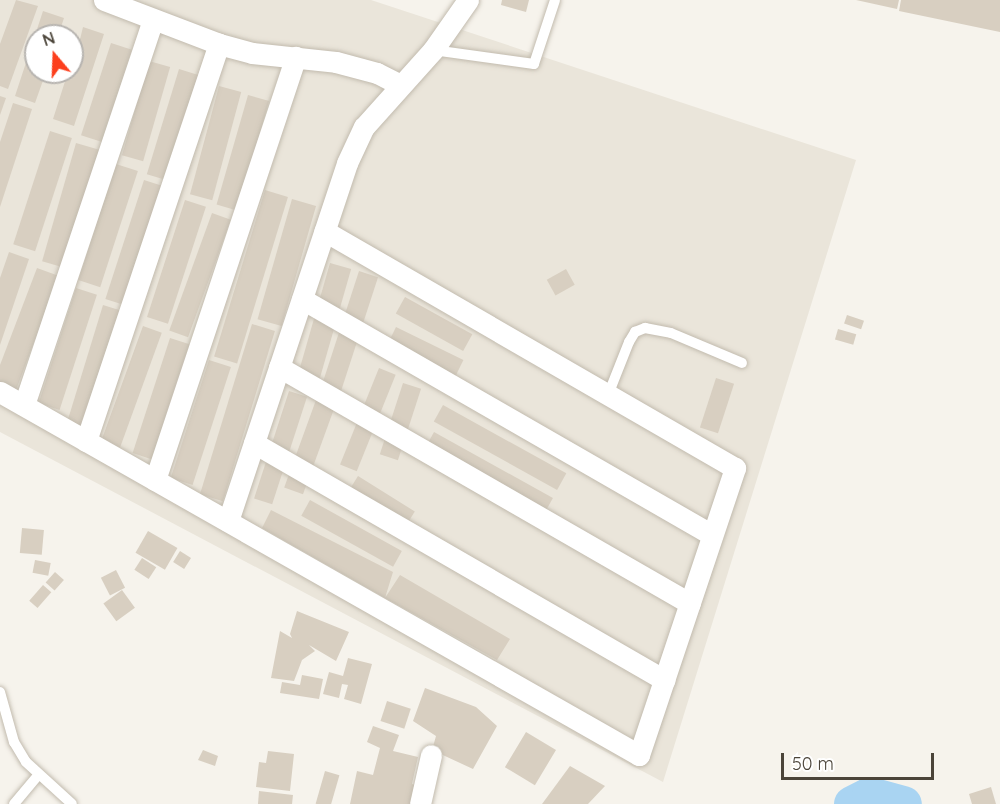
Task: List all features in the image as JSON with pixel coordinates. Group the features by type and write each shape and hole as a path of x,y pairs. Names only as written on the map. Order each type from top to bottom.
{"street":[{"path":"104,0 219,44 377,73 399,84"},
{"path":"228,521 347,163 364,127 399,84 433,50 468,0"},
{"path":"24,405 153,20"},
{"path":"86,441 219,44"},
{"path":"155,480 296,57"},
{"path":"0,392 639,755 735,468 325,231"},
{"path":"302,299 712,536"},
{"path":"279,367 690,603"},
{"path":"254,443 664,680"},
{"path":"420,804 431,755"}],"lane":[{"path":"433,50 534,64 555,0"},
{"path":"608,395 629,342 635,332 645,328 671,333 742,363"},
{"path":"0,692 14,742 38,775 72,804"},
{"path":"14,804 38,775"}],"shaded area":[{"path":"0,0 371,0 856,160 663,782 0,432"}],"building":[{"path":"16,0 38,6 31,24 24,24 24,45 8,89 0,86 0,44"},
{"path":"502,0 529,0 526,12 501,5"},
{"path":"856,0 899,0 897,9"},
{"path":"901,0 1000,0 1000,32 899,11"},
{"path":"43,11 64,18 62,24 39,24"},
{"path":"84,27 104,34 74,126 53,119 64,84 84,84"},
{"path":"111,43 132,50 102,142 81,135"},
{"path":"149,61 170,67 143,161 122,155"},
{"path":"24,69 24,84 42,84 35,103 15,96"},
{"path":"179,69 199,75 167,180 147,174"},
{"path":"219,86 241,92 212,200 190,194"},
{"path":"248,95 269,101 238,211 217,205"},
{"path":"0,96 6,98 0,115"},
{"path":"13,103 32,109 0,207 0,142"},
{"path":"50,131 72,138 35,251 13,244"},
{"path":"76,143 100,150 66,268 42,261"},
{"path":"116,164 138,171 100,287 78,280"},
{"path":"144,180 166,187 127,306 105,299"},
{"path":"265,190 288,197 237,363 214,356"},
{"path":"292,199 316,206 282,326 258,319"},
{"path":"185,200 206,207 168,324 147,317"},
{"path":"212,213 231,220 188,337 169,330"},
{"path":"9,252 29,259 0,345 0,278"},
{"path":"330,263 351,269 316,390 295,384"},
{"path":"37,268 59,276 16,390 0,384 0,365"},
{"path":"566,269 575,285 555,295 547,280"},
{"path":"359,271 378,277 338,402 319,396"},
{"path":"76,288 97,295 60,410 39,403"},
{"path":"405,297 472,334 463,351 396,314"},
{"path":"103,305 123,311 87,430 67,424"},
{"path":"847,315 864,321 861,329 844,324"},
{"path":"252,324 275,331 223,501 200,494"},
{"path":"143,326 162,333 120,447 101,441"},
{"path":"396,327 463,360 455,377 388,344"},
{"path":"838,329 856,334 853,345 835,340"},
{"path":"170,338 192,345 154,460 133,453"},
{"path":"209,360 231,367 193,485 171,478"},
{"path":"379,368 396,375 357,471 340,464"},
{"path":"716,378 734,384 718,433 700,427"},
{"path":"403,383 421,389 398,460 380,454"},
{"path":"289,391 307,397 272,504 254,498"},
{"path":"316,400 335,407 303,494 284,487"},
{"path":"443,405 566,473 557,490 434,422"},
{"path":"434,432 553,498 545,512 426,446"},
{"path":"358,476 415,512 406,526 349,490"},
{"path":"310,500 402,551 393,567 301,516"},
{"path":"271,510 393,572 385,598 262,528"},
{"path":"22,528 44,530 42,555 20,553"},
{"path":"148,531 177,548 165,570 136,553"},
{"path":"180,551 191,558 184,569 173,562"},
{"path":"142,558 156,567 149,579 134,570"},
{"path":"35,560 51,563 48,576 33,573"},
{"path":"116,570 125,588 110,596 101,578"},
{"path":"55,572 64,580 55,590 46,582"},
{"path":"400,575 510,639 497,660 385,598"},
{"path":"43,585 51,592 38,608 29,601"},
{"path":"122,590 135,608 116,621 103,604"},
{"path":"297,611 349,632 336,661 309,645 315,651 302,660 294,681 271,678 280,631 292,638 290,634"},
{"path":"348,658 372,664 361,704 344,699 348,685 342,684 339,698 323,694 329,672 343,676"},
{"path":"302,675 323,679 319,699 280,693 282,682 300,685"},
{"path":"425,688 476,707 497,726 473,769 432,750 436,736 413,721"},
{"path":"387,701 411,709 404,729 381,721"},
{"path":"373,726 399,735 393,751 418,757 412,784 420,786 416,804 350,804 357,771 373,775 380,748 367,742"},
{"path":"526,732 556,750 535,785 505,767"},
{"path":"203,750 218,756 215,766 198,760"},
{"path":"268,751 294,754 290,791 256,787 259,762 266,763"},
{"path":"570,766 605,786 588,804 542,804"},
{"path":"325,771 339,775 331,804 316,804"},
{"path":"991,787 996,804 972,804 969,794"},
{"path":"259,791 293,795 292,804 258,804"}],"waterway":[{"path":"852,804 870,795 904,804"}]}
